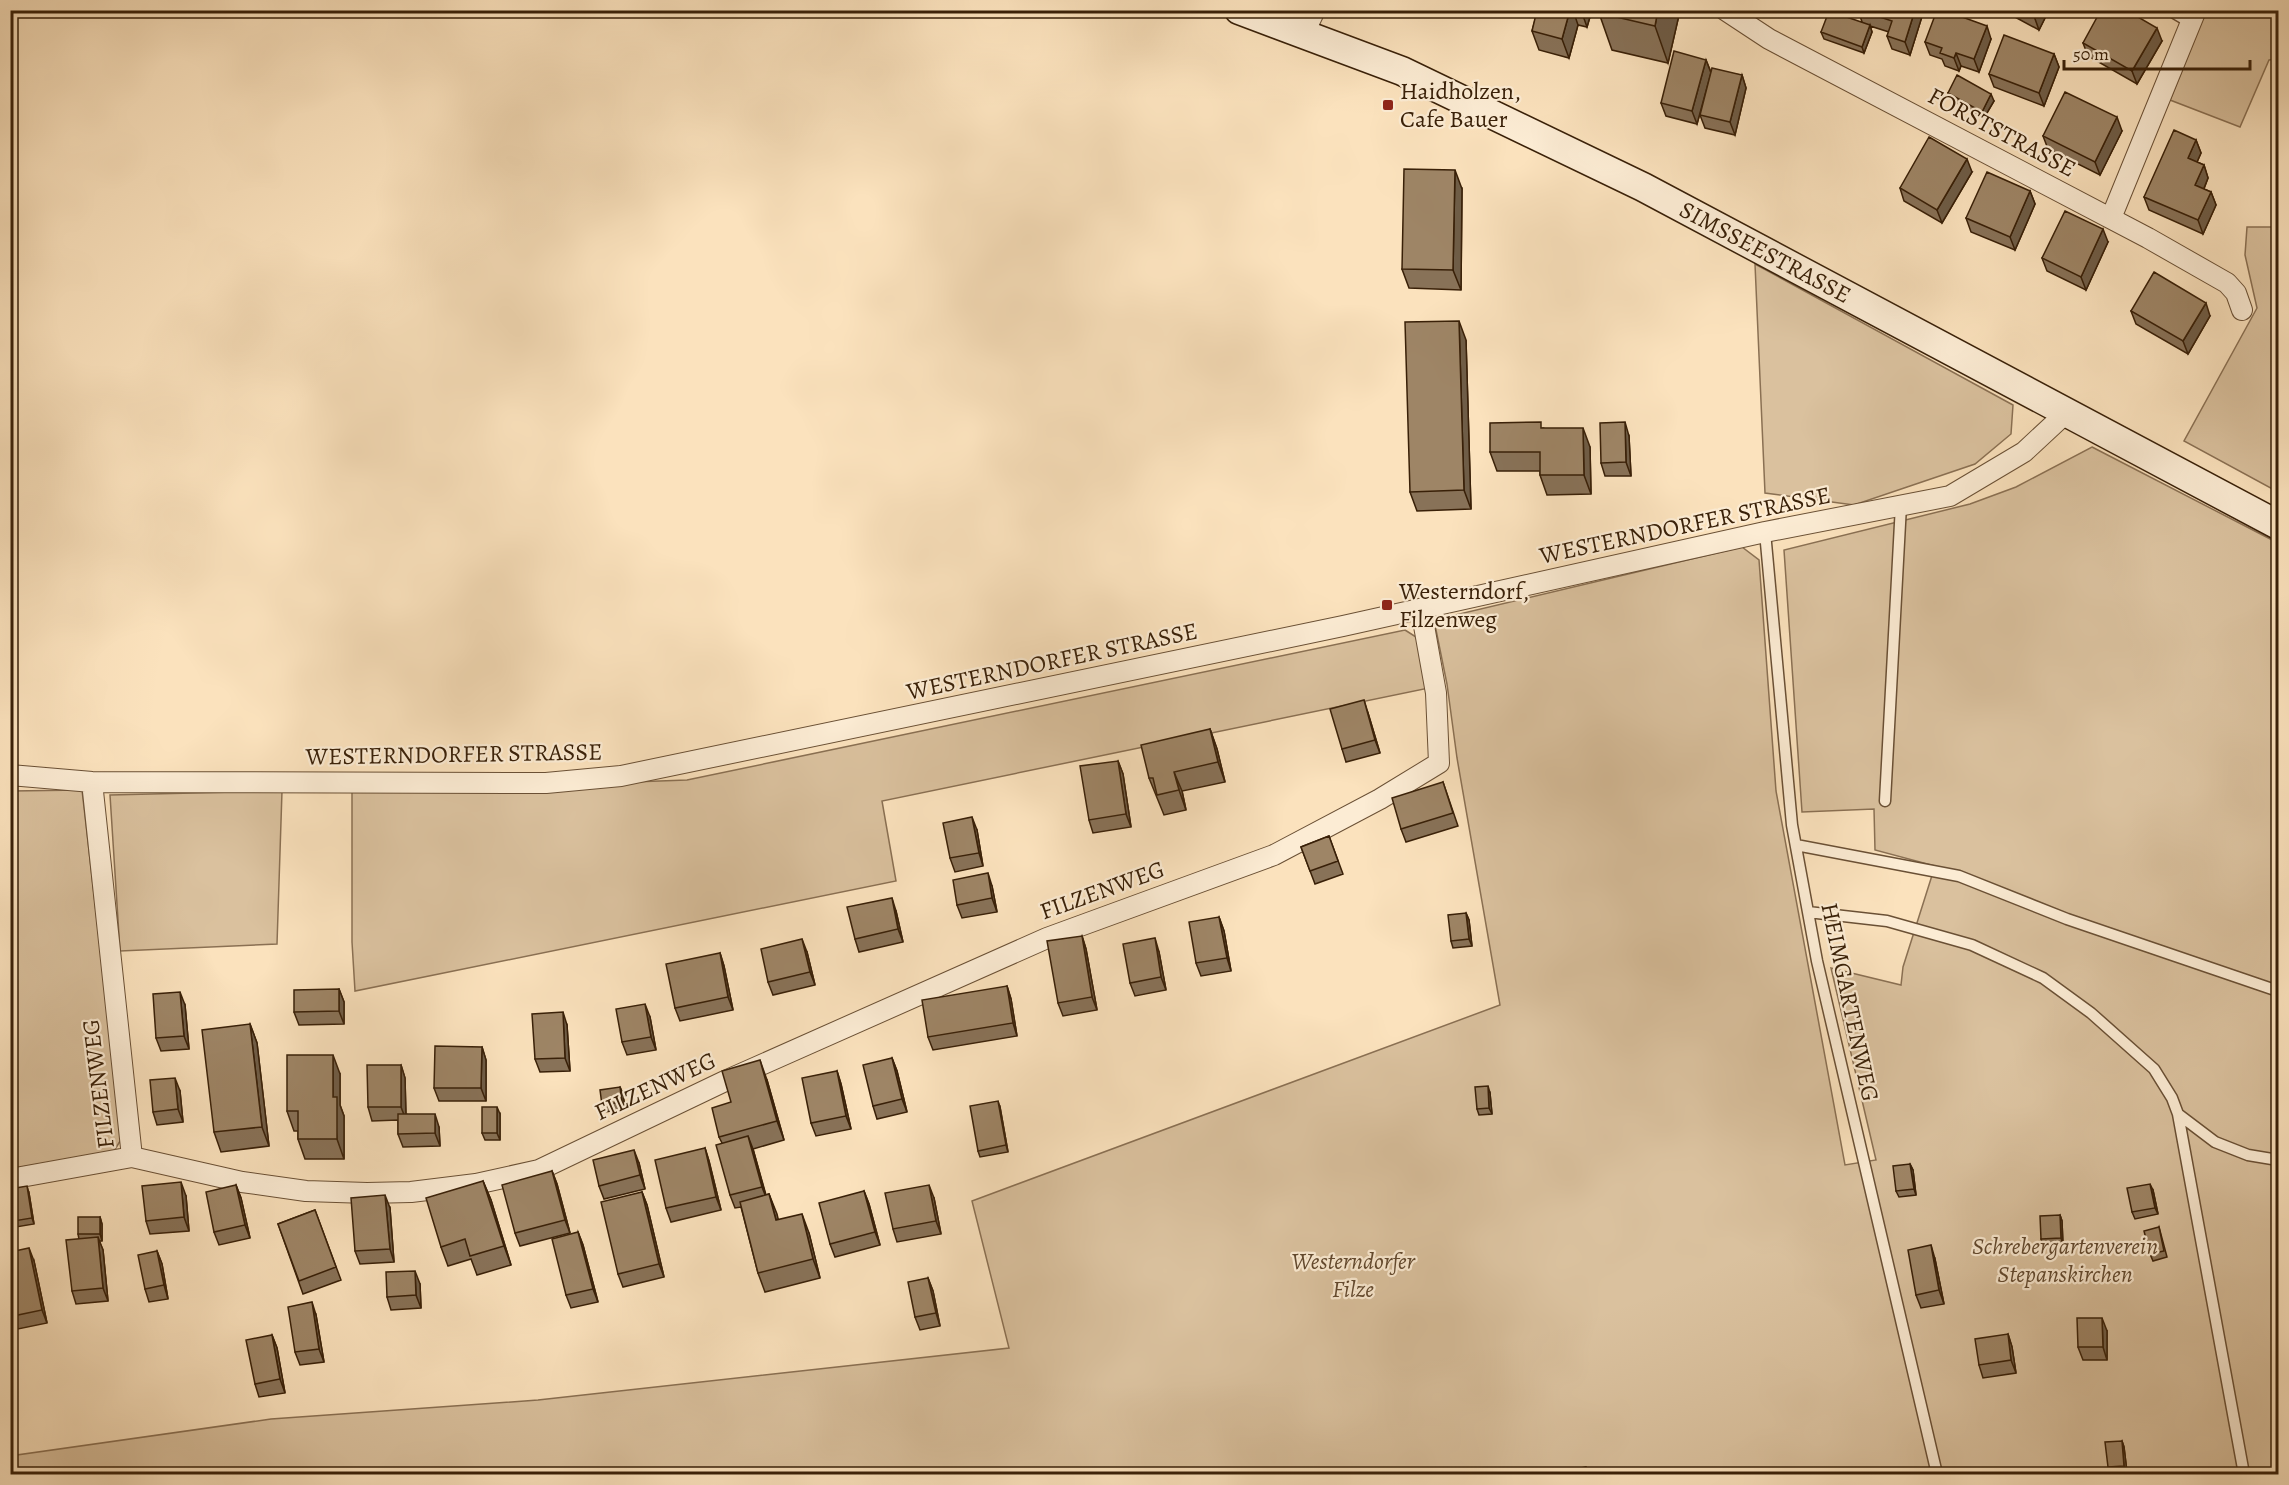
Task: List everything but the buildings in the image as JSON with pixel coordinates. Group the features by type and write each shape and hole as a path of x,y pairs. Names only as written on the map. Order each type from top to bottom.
{"main road":[{"name":"SIMSSEESTRASSE","path":"1239,10 1310,22 1411,75 1643,187 2278,525"}],"street":[{"name":"FORSTSTRASSE","path":"1725,10 1769,39 2111,218 2227,284 2236,292 2242,310"},
{"path":"2111,218 2193,16"},
{"name":"WESTERNDORFER STRASSE","path":"10,775 92,782 546,783 621,776 1421,609 1765,532 1950,496 2024,452 2066,413"},
{"name":"FILZENWEG","path":"92,782 132,1157 242,1182 306,1191 367,1194 411,1192 476,1184 539,1170 725,1081 1047,938 1274,855 1380,800 1439,763 1436,693 1421,609"},
{"path":"10,1179 132,1157"}],"lane":[{"path":"2169,10 2193,16"},
{"path":"1885,801 1901,505"},
{"name":"HEIMGARTENWEG","path":"1765,532 1792,825 1817,961 1937,1474"},
{"path":"1796,845 1959,876 2067,919 2278,991"},
{"path":"1808,912 1887,921 1971,945 2043,978 2091,1013 2154,1069 2172,1098 2178,1113 2244,1474"},
{"path":"2178,1113 2215,1142 2247,1155 2278,1160"}],"green space":[{"path":"2206,11 2278,11 2278,59 2269,60 2240,127 2170,100"},
{"path":"2247,227 2278,227 2278,492 2184,441 2257,308 2245,255"},
{"path":"1755,264 2013,405 2011,434 1975,464 1854,505 1765,493"},
{"path":"2092,447 2278,543 2278,1474 11,1474 10,1456 271,1419 538,1400 1009,1348 972,1201 1500,1005 1457,758 1447,684 1434,620 1742,547 1759,560 1776,791 1845,1165 1876,1160 1831,968 1901,985 1903,967 1935,866 1875,850 1874,809 1802,812 1784,550 1970,504 2016,487"},
{"path":"1405,630 1416,637 1429,688 882,801 896,881 355,991 352,942 352,792 687,780"},
{"path":"82,790 122,1138 114,1151 11,1169 11,791"},
{"path":"282,791 277,944 120,951 110,795"}],"place":[{"name":"Haidholzen, Cafe Bauer","path":"1388,105"},
{"name":"Westerndorf, Filzenweg","path":"1387,605"}],"park label":[{"name":"Schrebergartenverein Stepanskirchen","path":"2065,1260"},
{"name":"Westerndorfer Filze","path":"1353,1275"}]}
